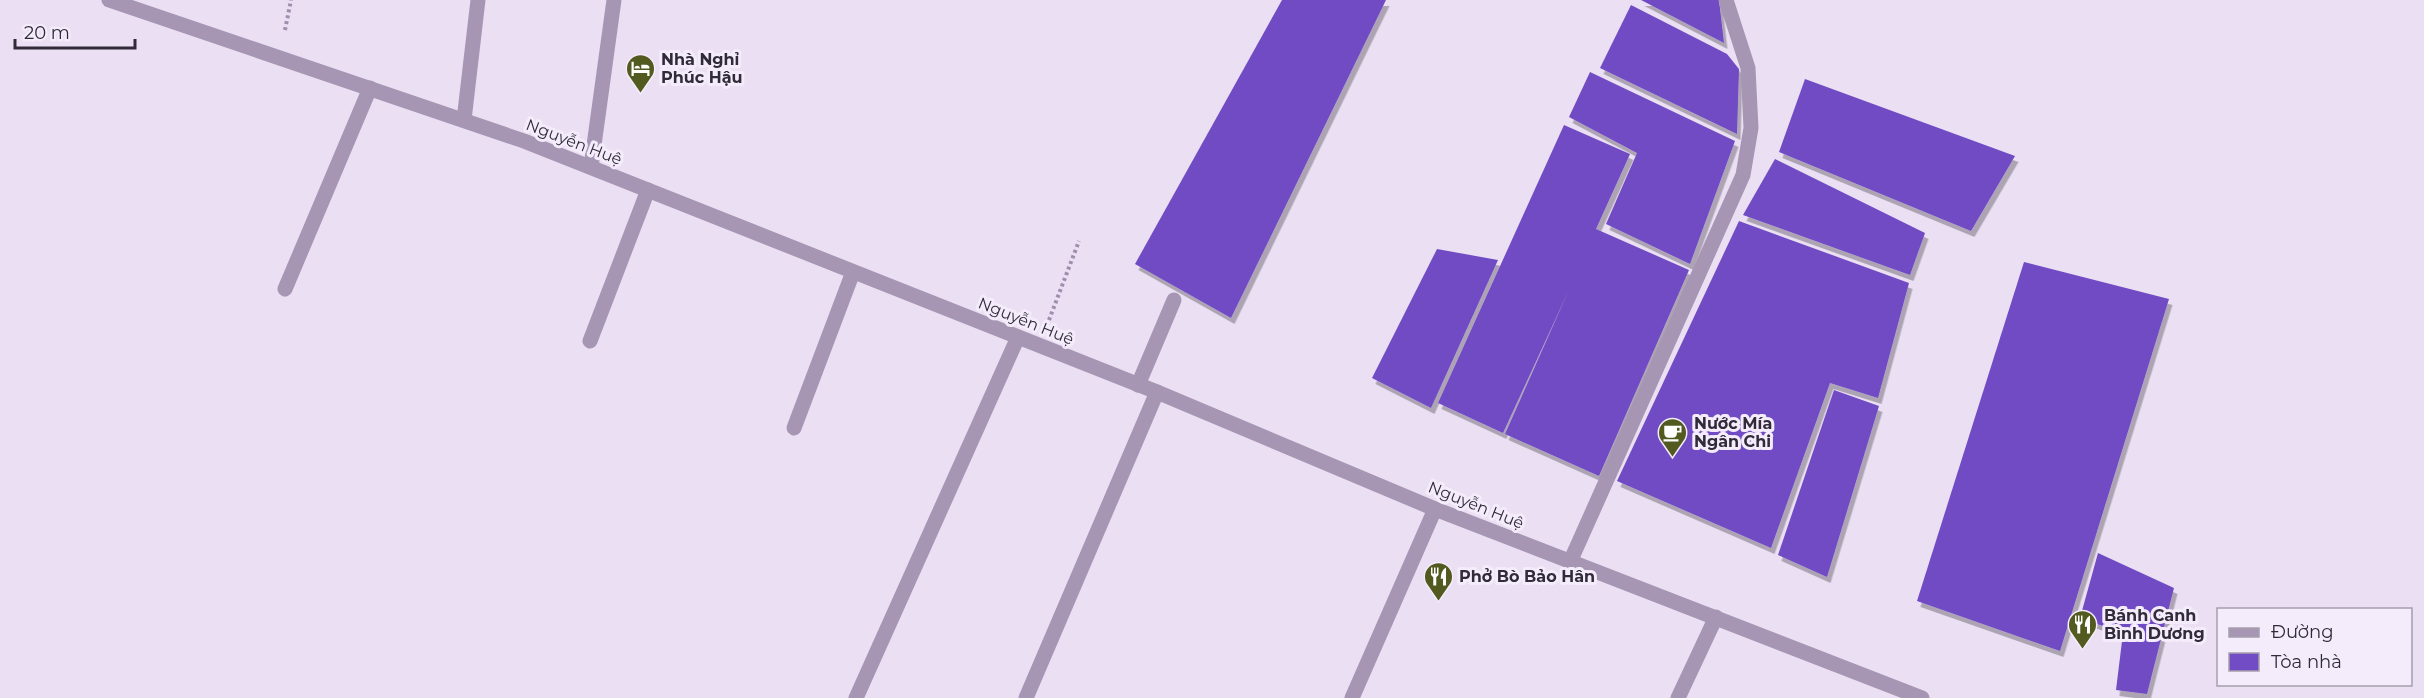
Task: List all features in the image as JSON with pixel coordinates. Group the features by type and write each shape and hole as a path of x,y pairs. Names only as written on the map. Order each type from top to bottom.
{"street":[{"name":"Nguyễn Huệ","path":"109,0 464,120 591,168 1157,392 1435,509 1922,698"},
{"path":"464,120 478,0"},
{"path":"591,168 614,0"},
{"path":"1570,562 1743,175 1751,128 1748,68 1726,0"},
{"path":"285,289 370,88"},
{"path":"590,341 648,190"},
{"path":"794,428 853,272"},
{"path":"1138,385 1174,300"},
{"path":"856,698 1018,337"},
{"path":"1026,698 1157,392"},
{"path":"1352,698 1435,509"},
{"path":"1678,698 1716,617"}],"path":[{"path":"1039,345 1079,241"}],"building":[{"path":"1282,0 1386,0 1231,318 1135,264"},
{"path":"1641,0 1719,0 1724,43"},
{"path":"1631,5 1727,54 1739,69 1737,134 1600,68"},
{"path":"1590,72 1735,141 1690,264 1606,224 1637,153 1569,117"},
{"path":"1805,79 2015,156 1971,231 1779,152"},
{"path":"1564,125 1630,154 1596,229 1689,270 1599,476 1505,434 1568,292 1503,433 1438,403"},
{"path":"1775,159 1925,233 1910,275 1743,215"},
{"path":"1739,221 1909,283 1878,398 1830,383 1771,548 1617,481"},
{"path":"1437,249 1498,260 1431,408 1372,378"},
{"path":"2024,262 2169,299 2060,651 1917,601"},
{"path":"1834,390 1879,406 1827,577 1778,555"},
{"path":"2098,553 2174,588 2147,694 2116,690 2123,633 2080,618"}],"place":[{"name":"Nhà Nghỉ Phúc Hậu","path":"640,94"},
{"name":"Nước Mía Ngân Chi","path":"1673,458"},
{"name":"Phở Bò Bảo Hân","path":"1438,602"},
{"name":"Bánh Canh Bình Dương","path":"2083,650"}]}
